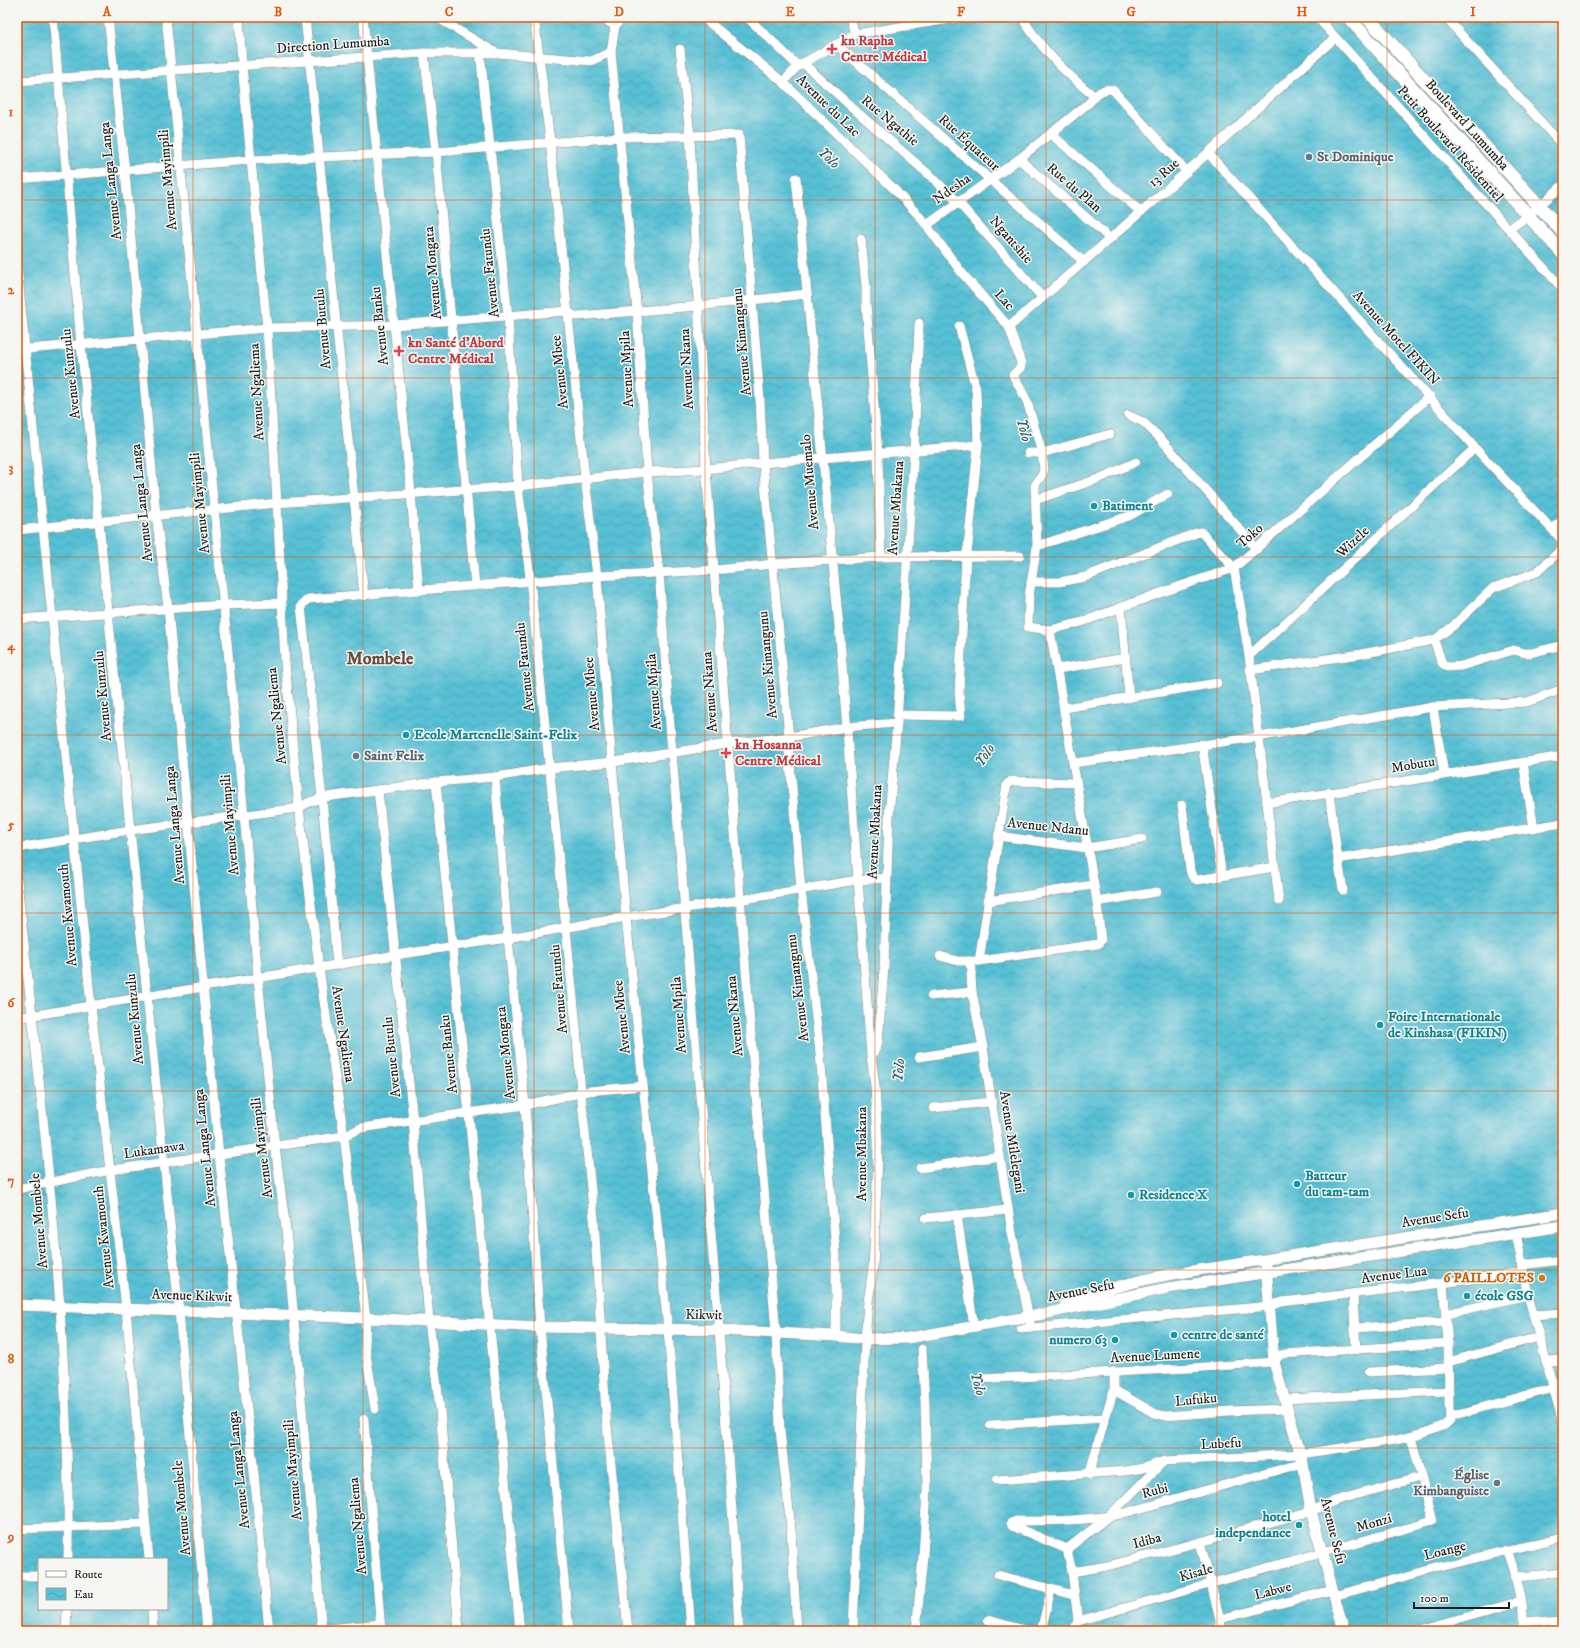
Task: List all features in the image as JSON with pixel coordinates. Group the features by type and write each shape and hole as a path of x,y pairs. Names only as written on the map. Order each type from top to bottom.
{"highway":[{"name":"Boulevard Lumumba","path":"1348,17 1563,254"},
{"name":"Boulevard Lumumba","path":"1367,17 1563,232"}],"main road":[{"name":"Avenue Sefu","path":"1033,1316 1128,1282 1563,1213"},
{"name":"Avenue Sefu","path":"1033,1316 1168,1288 1563,1226"},
{"name":"Avenue Sefu","path":"1265,1260 1274,1362 1301,1458 1311,1511 1344,1631"},
{"name":"Avenue Kikwit","path":"17,1305 366,1318"},
{"name":"Kikwit","path":"366,1318 489,1323 540,1327 719,1330 836,1336 865,1339 908,1338 938,1334 1033,1316"}],"street":[{"name":"Avenue Kunzulu","path":"53,17 57,78 68,176 82,345 148,996 163,1164 179,1311"},
{"name":"Avenue Langa Langa","path":"108,17 125,171 156,515 168,608 189,823 219,1154 254,1473 269,1631"},
{"name":"Avenue Mayimpili","path":"166,17 224,605 258,978 275,1146 286,1230 322,1631"},
{"name":"Avenue Ngaliema","path":"239,17 242,65 267,328 281,603 285,663 299,808 344,1136 366,1318 365,1347 375,1409"},
{"name":"Avenue Butulu","path":"305,17 364,596"},
{"name":"Avenue Banku","path":"363,17 395,325 419,591"},
{"path":"436,17 497,53"},
{"name":"Avenue Mbee","path":"534,17 550,141 585,478 597,576 626,917 668,1330 691,1631"},
{"path":"601,17 615,26"},
{"path":"611,52 615,26 622,17"},
{"name":"Avenue du Lac","path":"702,17 783,82 893,188 927,224"},
{"name":"Avenue du Lac","path":"747,17 801,64"},
{"path":"850,17 855,34"},
{"path":"783,82 801,64 855,34 962,17"},
{"path":"1022,17 1031,32 1065,72 1094,96"},
{"name":"Petit Boulevard Résidentiel","path":"1317,17 1563,289"},
{"path":"1445,17 1563,146"},
{"name":"13 Rue","path":"1010,326 1187,172 1335,38"},
{"name":"Rue Équateur","path":"836,44 1084,262"},
{"name":"Avenue Nkana","path":"680,49 690,135 706,469 754,1085 776,1333 780,1430 791,1529 797,1631"},
{"name":"Direction Lumumba","path":"17,81 424,53 480,52 591,61 611,52"},
{"name":"Avenue Fatundu","path":"480,52 508,316 518,486 529,569 567,926 581,1093 594,1218 606,1415 628,1631"},
{"name":"Avenue Mpila","path":"611,52 637,312 647,472 659,572 698,1086 719,1330 739,1631"},
{"name":"Avenue Mongata","path":"424,53 436,152 475,586"},
{"name":"Rue Ngathie","path":"801,64 934,179 958,202"},
{"name":"Ndesha","path":"927,224 1019,159 1090,102 1094,96 1109,88 1114,90 1187,172"},
{"path":"1051,134 1141,212"},
{"path":"17,179 180,167 251,160 376,153 436,152 491,146 620,136 690,135"},
{"name":"Avenue Kimangunu","path":"690,135 739,135 760,400 763,463 789,737 801,889 820,1053 836,1252 836,1336"},
{"name":"Avenue Motel FIKIN","path":"1208,153 1430,396 1475,448 1563,541"},
{"name":"Rue du Plan","path":"1019,159 1110,239"},
{"name":"Avenue Muemalo","path":"796,178 823,458 831,561 840,638 871,1055"},
{"path":"1509,229 1528,216 1563,185"},
{"name":"Ngantshie","path":"958,202 1042,297"},
{"name":"Lac","path":"927,224 962,273 997,314 1010,326 1021,363 1020,367 1013,375 1028,404 1042,453"},
{"path":"861,239 866,286 866,303 878,454 881,557"},
{"name":"Avenue Kwamouth","path":"17,267 21,349 44,528 91,1006 126,1309 149,1558"},
{"path":"21,349 82,345 267,328 395,325 567,311 574,316 637,312 807,294"},
{"name":"Avenue Mbakana","path":"853,1631 865,1339 873,1268 877,1177 878,1142 875,1086 871,1055 876,1047 879,1034 884,969 889,816 897,719 914,450 919,323"},
{"path":"17,848 75,840 130,830 299,808 309,802 322,798 378,790 550,768 613,762 727,744 789,737 897,719 961,716 959,692 966,557 970,532 978,445 976,389 959,326"},
{"name":"Toko","path":"1050,630 1082,622 1234,568 1430,396"},
{"path":"1128,415 1143,422 1160,439 1257,549"},
{"path":"1028,453 1042,453 1110,434"},
{"path":"17,530 44,528 100,520 277,503 518,486 647,472 706,469 978,445"},
{"name":"Wizele","path":"1249,656 1475,448"},
{"path":"940,956 958,960 979,961 1098,944 1101,940 1097,902 1050,630 1028,627 1029,596 1037,546 1035,485 1044,469 1042,453"},
{"path":"1035,500 1098,479 1136,462"},
{"path":"1037,546 1129,516 1168,494"},
{"path":"1552,529 1563,520"},
{"path":"1031,582 1058,582 1085,577 1201,532 1234,568 1249,656 1279,900"},
{"path":"1250,670 1361,654 1434,640 1453,626 1493,588 1537,572 1563,548"},
{"path":"337,965 322,798 301,606 308,599 364,596 597,576 715,570 773,564 881,557 1020,556"},
{"path":"17,619 168,608 281,603"},
{"path":"1121,607 1129,698"},
{"path":"1434,640 1442,663 1447,667 1461,666 1514,650 1525,653 1563,645"},
{"path":"1057,669 1126,658"},
{"path":"1064,708 1218,683"},
{"path":"1074,763 1258,737 1433,707 1527,702 1563,689"},
{"path":"1433,707 1444,774"},
{"path":"1202,744 1222,876"},
{"name":"Mobutu","path":"1268,802 1563,756"},
{"path":"1523,762 1534,828"},
{"name":"Avenue Mongata","path":"495,776 508,938 525,1105 540,1327 569,1631"},
{"name":"Avenue Banku","path":"436,782 520,1631"},
{"path":"979,961 998,836 1008,782 1077,783"},
{"name":"Avenue Butulu","path":"378,790 413,1120 429,1321 440,1410 459,1631"},
{"path":"1329,792 1343,890"},
{"path":"1182,805 1191,876 1198,880 1275,867"},
{"path":"1338,859 1563,824"},
{"name":"Avenue Ndanu","path":"998,836 1087,848 1142,839"},
{"path":"17,1018 396,955 508,938 567,926 740,900 858,880 886,878"},
{"name":"Avenue Mombele","path":"17,881 50,1183 61,1306 68,1433 68,1558"},
{"path":"988,901 1093,885"},
{"path":"1097,902 1157,892"},
{"name":"Avenue Milelegani","path":"968,961 972,969 972,992 984,1047 1008,1210 1033,1316 1026,1329"},
{"path":"931,996 972,992"},
{"path":"919,1057 984,1047"},
{"name":"Lukamawa","path":"17,1189 111,1170 163,1164 219,1154 344,1136 361,1128 525,1105 589,1091 643,1086"},
{"path":"933,1108 991,1102"},
{"path":"920,1168 1000,1156"},
{"path":"926,1218 1008,1210"},
{"path":"957,1215 974,1327"},
{"path":"1516,1233 1528,1295 1554,1388 1561,1404 1563,1422"},
{"name":"Avenue Lua","path":"1026,1329 1270,1306 1282,1302 1443,1283 1563,1260"},
{"path":"1443,1283 1448,1343 1448,1391 1451,1416 1554,1388"},
{"path":"1353,1294 1356,1350"},
{"path":"1355,1328 1446,1318 1528,1295"},
{"name":"Avenue Mombele","path":"179,1311 207,1631"},
{"path":"1533,1315 1563,1313"},
{"path":"1369,1372 1448,1365 1539,1338"},
{"name":"Avenue Lumene","path":"980,1379 1274,1362 1280,1355 1284,1354 1448,1343"},
{"path":"916,1631 927,1489 922,1350"},
{"path":"1546,1361 1563,1360"},
{"path":"1089,1475 1114,1390 1114,1372"},
{"name":"Lufuku","path":"1114,1390 1154,1413 1165,1416 1230,1411 1285,1404 1448,1391"},
{"name":"Lubefu","path":"997,1480 1089,1475 1138,1469 1164,1461 1301,1458 1411,1437 1446,1425 1451,1416"},
{"path":"990,1425 1105,1418"},
{"name":"Avenue Ngaliema","path":"364,1419 381,1628"},
{"path":"1411,1437 1420,1477"},
{"name":"Rubi","path":"1067,1549 1012,1526 1011,1523 1016,1521 1108,1517 1201,1493 1301,1458"},
{"path":"1074,1631 1078,1621 1072,1572 1067,1549 1108,1517 1164,1461"},
{"name":"Idiba","path":"1072,1572 1107,1566 1200,1542 1311,1511 1334,1501 1420,1477"},
{"name":"Monzi","path":"1322,1552 1433,1521 1420,1477"},
{"path":"17,1529 145,1524"},
{"name":"Loange","path":"1334,1593 1563,1537"},
{"path":"1200,1542 1212,1583 1218,1626"},
{"path":"1507,1550 1521,1601 1524,1622 1522,1631"},
{"name":"Kisale","path":"1078,1621 1322,1552"},
{"path":"1515,1577 1563,1573"},
{"path":"998,1575 1074,1595"},
{"path":"17,1576 38,1576"},
{"path":"1041,1631 1051,1590"},
{"name":"Labwe","path":"1218,1626 1334,1593"},
{"path":"1413,1631 1521,1601"},
{"path":"66,1631 67,1610"},
{"path":"152,1610 153,1631"},
{"path":"1524,1622 1563,1619"},
{"path":"988,1620 1028,1631"},
{"path":"307,1631 381,1628"}],"water":[{"name":"Yolo","path":"17,17 1563,17 1563,1631 17,1631"}],"place":[{"name":"kn Rapha Centre Médical","path":"832,49"},
{"name":"St Dominique","path":"1309,157"},
{"name":"kn Santé d'Abord Centre Médical","path":"399,351"},
{"name":"Batiment","path":"1094,506"},
{"name":"Ecole Martenelle Saint-Felix","path":"406,735"},
{"name":"kn Hosanna Centre Médical","path":"726,753"},
{"name":"Saint Felix","path":"356,756"},
{"name":"Foire Internationale de Kinshasa (FIKIN)","path":"1380,1025"},
{"name":"Batteur du tam-tam","path":"1297,1184"},
{"name":"Residence X","path":"1131,1195"},
{"name":"6 PAILLOTES","path":"1542,1278"},
{"name":"école GSG","path":"1467,1296"},
{"name":"centre de santé","path":"1174,1335"},
{"name":"numero 63","path":"1115,1340"},
{"name":"Église Kimbanguiste","path":"1497,1483"},
{"name":"hotel independance","path":"1299,1525"}],"district":[{"name":"Mombele","path":"380,659"}]}
